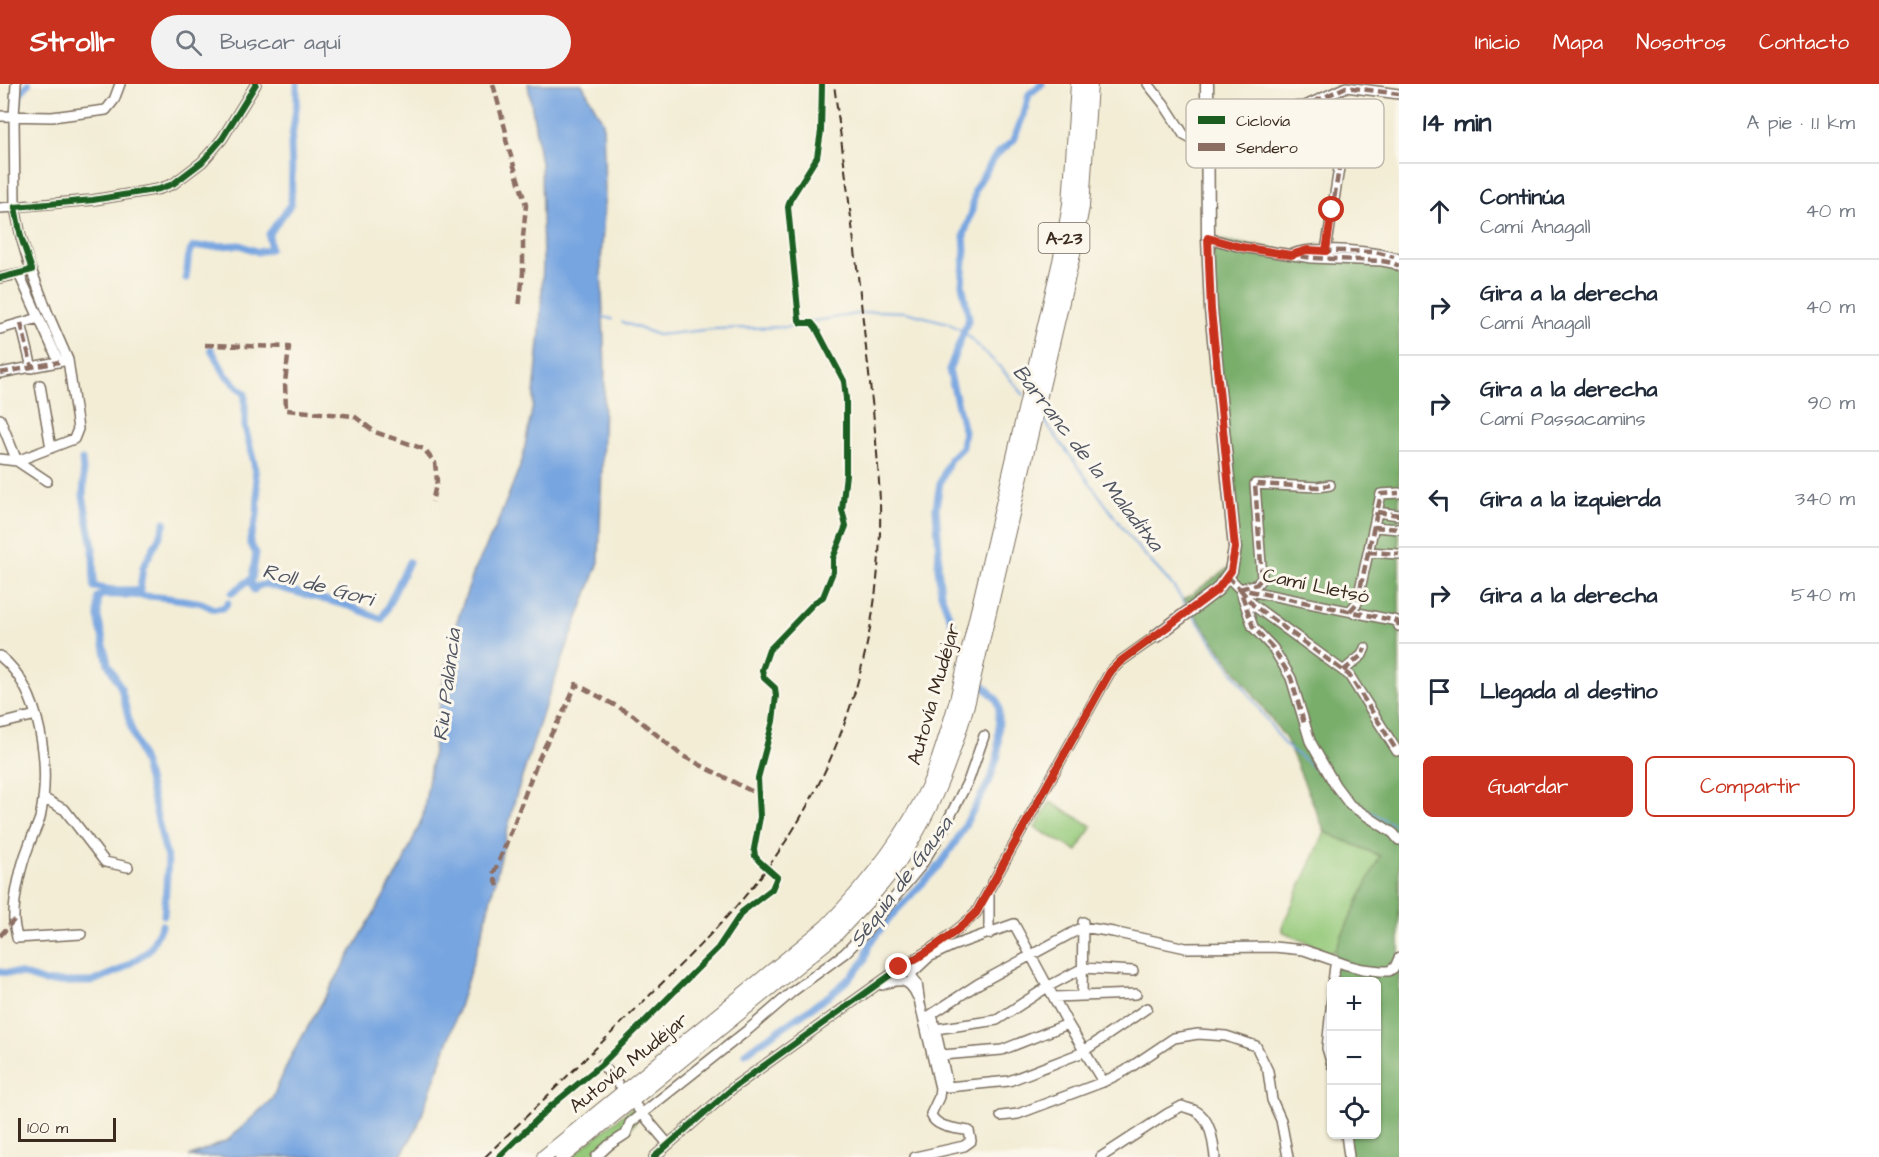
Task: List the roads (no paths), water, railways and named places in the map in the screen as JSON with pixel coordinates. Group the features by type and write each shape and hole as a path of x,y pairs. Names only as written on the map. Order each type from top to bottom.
{"highway":[{"name":"Autovía Mudéjar","path":"562,1157 835,935 868,900 898,862 935,798 956,747 1032,434 1036,392 1070,204 1078,84"},
{"name":"Autovía Mudéjar","path":"544,1157 826,927 859,893 886,859 911,820 930,782 957,700 1023,419 1036,392 1072,259 1082,207 1090,84"}],"main road":[{"path":"1156,636 1217,590 1231,571 1235,548 1211,310 1207,168"}],"street":[{"path":"0,459 17,460 51,448 74,439 78,429 63,361 21,237 15,207 16,84"},
{"path":"0,116 52,117 106,110 114,100 120,84"},
{"path":"0,208 93,200 159,189 173,184 202,162 222,139 256,84"},
{"path":"1148,84 1186,136"},
{"path":"1320,99 1346,87 1399,94"},
{"path":"1326,251 1340,168"},
{"path":"1208,238 1241,247 1291,255 1382,261 1399,266"},
{"path":"1291,255 1307,250 1375,252 1399,259"},
{"path":"0,278 32,270"},
{"path":"19,274 39,318 63,361"},
{"path":"0,326 39,318"},
{"path":"21,323 32,368"},
{"path":"0,373 63,361"},
{"path":"40,385 51,448"},
{"path":"0,419 17,460 47,481"},
{"path":"1240,589 1257,584 1262,578 1255,484 1330,486"},
{"path":"1350,611 1357,603 1381,494 1399,493"},
{"path":"1377,512 1399,514"},
{"path":"1374,527 1399,529"},
{"path":"1368,552 1399,554"},
{"name":"Camí Lletsó","path":"1227,576 1240,589 1397,621 1399,626"},
{"path":"1240,589 1253,605 1349,675 1398,752"},
{"path":"1240,589 1253,627 1273,648 1291,678 1310,741 1335,785 1350,805 1394,833 1399,840"},
{"path":"906,974 929,949 976,913 1110,672 1121,661 1156,636"},
{"path":"1343,671 1362,656 1365,648"},
{"path":"0,656 12,666 28,694 36,715 43,752 43,798 39,821 22,869 14,920 17,938 81,934"},
{"path":"0,724 36,715"},
{"path":"596,1157 626,1134 630,1123 642,1113 749,1029 792,992 845,953 867,932 920,867 942,832 969,779 984,736"},
{"path":"43,798 65,810 105,862 128,867"},
{"path":"989,889 989,934"},
{"path":"657,1156 734,1087 871,989 906,974 929,957 952,946 1014,924 1068,1024 1103,1082"},
{"path":"1082,995 1083,924"},
{"path":"925,1022 932,1014 978,984 1083,924 1186,948 1274,947 1304,950 1363,969 1389,971 1395,967 1399,958"},
{"path":"1334,977 1337,962"},
{"path":"936,1029 997,1020 1049,986 1083,968 1133,971"},
{"path":"906,974 920,1004 940,1088 939,1097 931,1113 933,1120 937,1124 969,1131 971,1141 964,1146 915,1157"},
{"path":"1054,997 1136,994"},
{"path":"932,1014 948,1087 1009,1081 1084,1051 1147,1008"},
{"path":"942,1055 1002,1050 1068,1024"},
{"path":"1001,1116 1018,1113 1103,1082 1125,1071 1174,1038 1198,1034 1226,1036 1256,1046 1268,1071 1272,1100 1281,1120 1288,1157"},
{"path":"602,1064 618,1084"},
{"path":"635,1105 668,1144"},
{"path":"1101,1157 1182,1106 1198,1112 1206,1122 1213,1140 1215,1157"},
{"path":"1347,1139 1349,1157"}],"water":[{"name":"Riu Palància","path":"528,84 582,84 603,122 605,192 601,263 605,369 599,562 547,700 515,799 483,930 447,1045 417,1128 400,1157 189,1157 228,1140 272,1099 291,1056 402,865 423,816 445,671 456,624 474,571 495,529 522,461 533,405 540,332 543,264 541,163"}],"waterway":[{"path":"19,100 19,95 28,84"},
{"path":"186,278 189,253 193,247 240,245 258,252 270,249 269,234 291,204 291,144 297,84"},
{"name":"Séquia de Gausa","path":"952,623 941,594 936,508 940,483 950,459 962,447 964,431 949,370 969,318 962,284 964,235 972,211 975,189 996,155 1013,141 1029,94 1042,84"},
{"name":"Barranc de la Maladitxa","path":"622,322 658,335 714,329 788,327 875,311 906,312 948,323 964,332 1000,367 1024,395"},
{"name":"Barranc de la Maladitxa","path":"603,317 612,319"},
{"path":"211,349 225,374 245,394 245,427 254,463 258,495 257,516 250,540 256,553 252,578 232,593"},
{"name":"Barranc de la Maladitxa","path":"1041,416 1133,542 1173,586 1187,607"},
{"path":"82,460 83,496 93,547 94,587 140,590 143,567 165,522"},
{"name":"Roll de Gori","path":"384,614 409,562"},
{"name":"Roll de Gori","path":"250,580 254,590 265,584 349,606 382,619"},
{"path":"164,915 168,862 145,767 131,728 121,688 108,664 98,617 98,597 102,595 162,597 197,602 214,609 223,608 228,603"},
{"name":"Barranc de la Maladitxa","path":"1192,614 1284,744 1326,777"},
{"name":"Séquia de Gausa","path":"745,1053 830,995 852,976 865,960 869,944 892,915 939,866 955,843 989,782 998,755 999,709 997,700 984,686"},
{"name":"Barranc de la Maladitxa","path":"1352,801 1399,828"},
{"path":"0,972 22,974 45,982 91,982 120,970 147,952 162,925"}],"railway":[{"path":"485,1157 695,951 756,882 797,824 820,782 855,692 867,646 875,598 880,503 872,400 834,84"}]}
